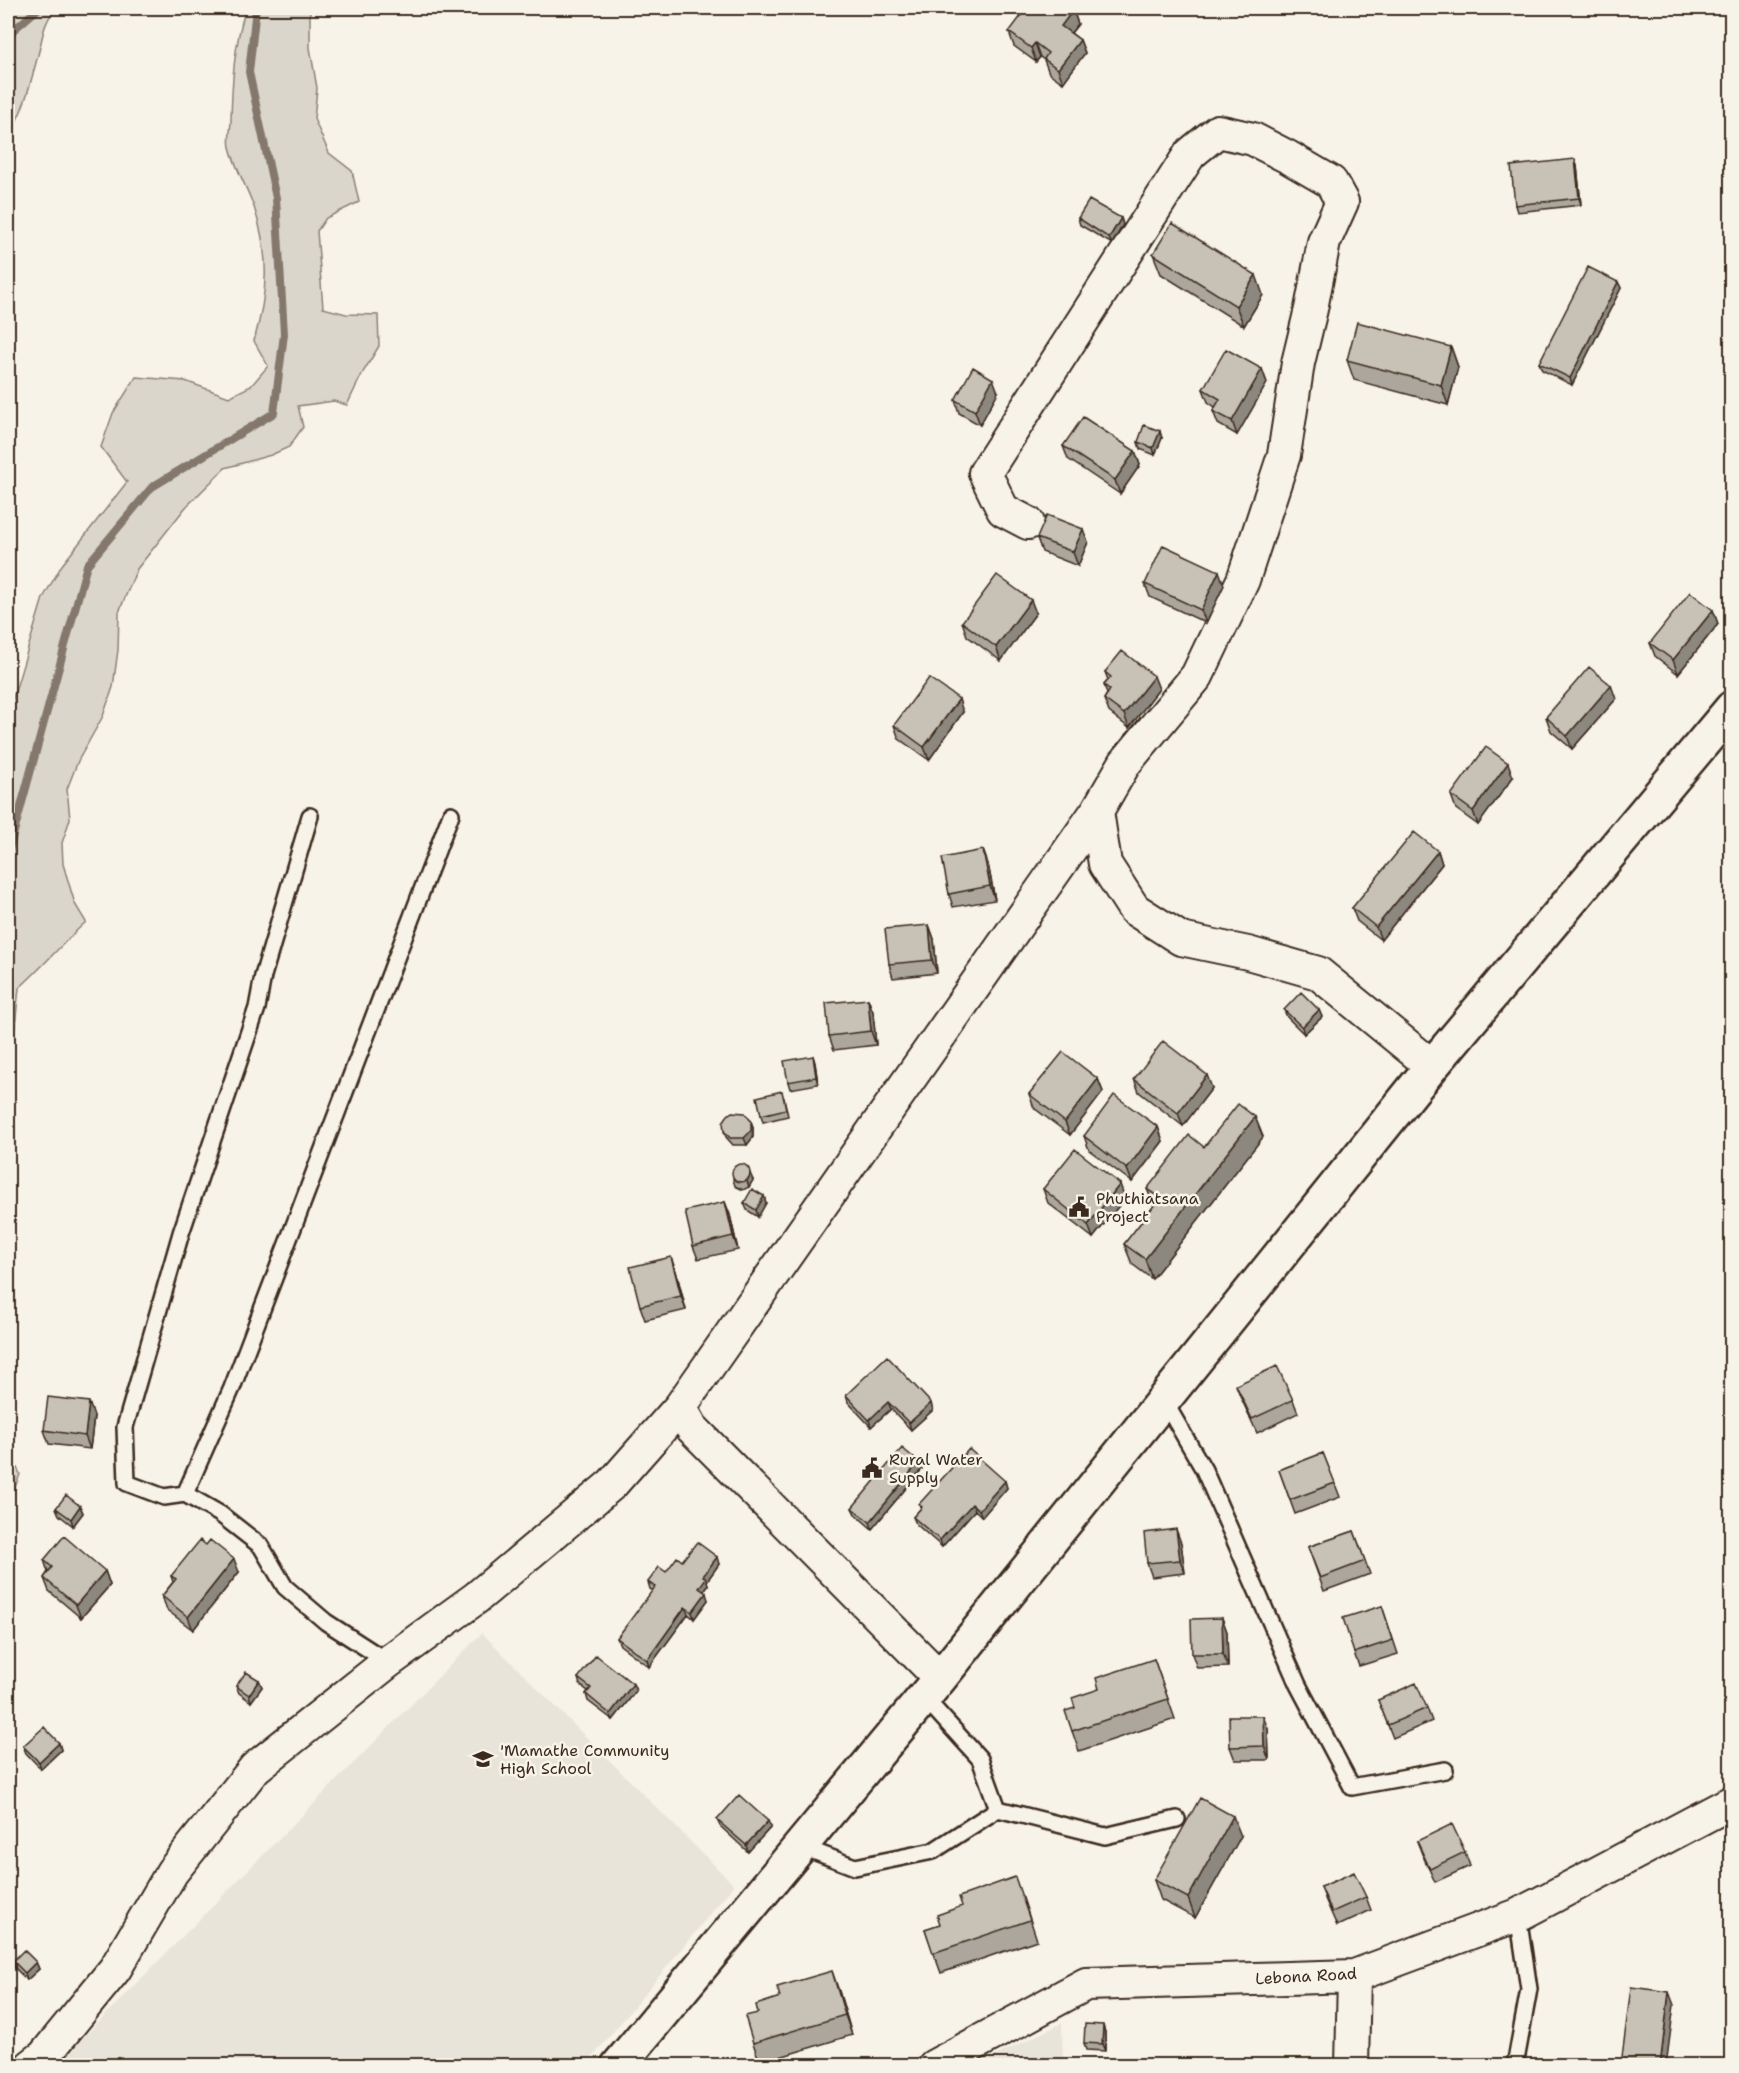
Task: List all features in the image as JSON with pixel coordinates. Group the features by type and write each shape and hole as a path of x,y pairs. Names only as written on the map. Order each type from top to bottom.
{"main road":[{"path":"618,2066 932,1687 1432,1066 1731,708"}],"street":[{"path":"31,2066 44,2056 115,1970 172,1872 255,1768 388,1662 476,1598 612,1484 680,1407 1096,811 1125,764 1197,676 1243,579 1284,455 1298,363 1324,243 1342,202 1331,182 1252,139 1218,131 1190,154 985,473 1003,510 1028,524"},
{"path":"1096,811 1105,864 1134,909 1181,939 1248,953 1318,973 1432,1066"},
{"path":"680,1407 692,1428 932,1687"},
{"name":"Lebona Road","path":"934,2066 1086,1984 1354,1976 1518,1915 1731,1802"},
{"path":"1352,2066 1354,1976"}],"lane":[{"path":"185,1494 232,1388 451,814"},
{"path":"310,816 262,976 257,1008 181,1233 125,1427 127,1483 164,1497 185,1494 220,1514 261,1546 285,1587 326,1622 388,1662"},
{"path":"1163,1399 1204,1470 1298,1685 1352,1787 1445,1770"},
{"path":"932,1687 980,1759 998,1809"},
{"path":"800,1846 855,1868 933,1851 998,1809 1105,1836 1177,1819"},
{"path":"1515,2066 1529,1989 1518,1915"}],"shaded area":[{"path":"9,8 57,8 46,24 26,96 8,135"},
{"path":"246,8 310,8 310,48 317,88 314,119 329,153 352,171 359,202 326,218 317,231 323,308 346,314 378,315 379,346 347,405 334,401 298,406 303,427 289,447 271,455 225,468 185,508 137,569 119,612 118,650 113,687 103,716 78,761 67,789 70,819 62,843 63,864 75,904 86,922 19,988 15,1027 8,1049 8,715 43,598 62,565 127,482 101,447 113,413 136,377 185,381 229,397 251,386 268,366 254,341 264,290 263,242 254,207 229,144 234,63"},
{"path":"8,1449 20,1474 8,1506"},
{"name":"'Mamathe Community High School","path":"482,1633 734,1885 586,2065 55,2066"},
{"path":"1062,2023 1063,2065 977,2065"}],"building":[{"path":"1027,8 1069,8 1073,10 1061,26 1080,40 1058,69 1044,59 1048,53 1035,43 1031,48 1009,32"},
{"path":"1575,159 1579,198 1515,205 1511,166"},
{"path":"1089,200 1121,218 1109,238 1078,218"},
{"path":"1172,223 1256,275 1236,306 1153,254"},
{"path":"1588,267 1618,282 1570,378 1539,363"},
{"path":"1357,322 1451,347 1441,385 1347,360"},
{"path":"1226,349 1262,369 1232,421 1213,411 1220,399 1203,389"},
{"path":"973,367 993,379 975,411 955,400"},
{"path":"1083,417 1135,451 1115,480 1063,446"},
{"path":"1144,425 1160,431 1153,448 1138,442"},
{"path":"1047,515 1083,529 1073,552 1037,538"},
{"path":"1163,545 1219,571 1201,610 1145,584"},
{"path":"997,575 1031,600 996,647 962,622"},
{"path":"1690,592 1713,610 1673,660 1650,643"},
{"path":"1122,651 1154,676 1124,714 1104,699 1110,690 1104,685 1111,677 1105,672"},
{"path":"1589,667 1611,685 1567,736 1546,717"},
{"path":"929,678 959,699 924,747 894,725"},
{"path":"1486,747 1508,763 1473,811 1451,795"},
{"path":"1414,832 1438,851 1376,927 1352,908"},
{"path":"983,850 990,886 949,894 942,858"},
{"path":"929,925 932,960 889,964 885,929"},
{"path":"1301,992 1319,1010 1302,1027 1284,1010"},
{"path":"868,999 871,1031 829,1036 826,1003"},
{"path":"1163,1041 1207,1075 1178,1113 1134,1079"},
{"path":"1063,1052 1098,1079 1065,1122 1029,1094"},
{"path":"813,1056 816,1077 788,1082 784,1061"},
{"path":"782,1091 786,1109 761,1115 757,1097"},
{"path":"1114,1095 1158,1127 1127,1169 1084,1136"},
{"path":"1238,1104 1255,1117 1145,1259 1124,1244 1160,1198 1147,1189 1189,1135 1204,1147"},
{"path":"732,1112 745,1113 751,1121 751,1131 744,1138 730,1138 724,1131 723,1122"},
{"path":"1075,1149 1120,1184 1088,1225 1043,1189"},
{"path":"741,1164 747,1167 750,1173 747,1179 741,1182 735,1179 732,1173 735,1167"},
{"path":"752,1189 764,1196 756,1210 744,1203"},
{"path":"725,1202 733,1236 693,1246 685,1211"},
{"path":"671,1257 681,1296 640,1306 630,1267"},
{"path":"887,1356 931,1403 909,1423 888,1402 869,1420 846,1395"},
{"path":"1277,1366 1293,1400 1252,1419 1236,1385"},
{"path":"48,1397 89,1402 85,1436 44,1430"},
{"path":"902,1448 919,1462 870,1522 852,1508"},
{"path":"969,1449 1005,1481 979,1510 972,1504 940,1540 913,1517 922,1507 919,1504"},
{"path":"1323,1453 1335,1483 1290,1500 1279,1470"},
{"path":"66,1495 80,1506 71,1519 56,1508"},
{"path":"1176,1529 1180,1560 1147,1563 1144,1533"},
{"path":"1354,1531 1365,1561 1320,1578 1308,1547"},
{"path":"64,1536 105,1571 76,1605 44,1578 52,1567 44,1560"},
{"path":"200,1540 206,1545 210,1540 234,1559 188,1617 162,1596 176,1579 171,1576"},
{"path":"697,1542 717,1557 703,1576 706,1578 699,1588 706,1593 692,1612 685,1607 647,1660 617,1638 655,1587 648,1582 659,1567 666,1572 677,1557 682,1561"},
{"path":"1382,1606 1393,1640 1354,1653 1343,1618"},
{"path":"1222,1618 1223,1654 1192,1654 1191,1619"},
{"path":"596,1655 633,1684 610,1714 586,1694 591,1688 578,1678"},
{"path":"1154,1659 1168,1699 1072,1731 1065,1711 1075,1708 1072,1698 1099,1689 1096,1678"},
{"path":"246,1672 259,1680 249,1695 236,1686"},
{"path":"1416,1683 1427,1708 1388,1725 1378,1700"},
{"path":"1229,1716 1263,1716 1264,1746 1230,1747"},
{"path":"44,1727 59,1743 39,1762 23,1746"},
{"path":"739,1795 768,1821 746,1845 717,1820"},
{"path":"1200,1798 1233,1816 1188,1898 1154,1880"},
{"path":"1452,1824 1465,1852 1430,1869 1417,1841"},
{"path":"1354,1872 1366,1897 1332,1912 1321,1887"},
{"path":"1015,1877 1030,1920 933,1953 925,1929 940,1924 937,1915 962,1906 959,1897"},
{"path":"24,1950 36,1962 25,1973 13,1961"},
{"path":"832,1971 845,2015 753,2043 745,2016 758,2013 756,2005 780,1997 777,1987"},
{"path":"1631,1987 1669,1992 1660,2066 1621,2065"},
{"path":"1085,2024 1103,2025 1102,2044 1084,2043"}],"waterway":[{"path":"8,40 10,33 39,8"},
{"path":"8,854 87,565 152,487 274,413 284,334 276,198 249,72 256,8"}],"place":[{"name":"Phuthiatsana Project","path":"1079,1207"},
{"name":"Rural Water Supply","path":"872,1468"},
{"name":"'Mamathe Community High School","path":"483,1759"}]}
